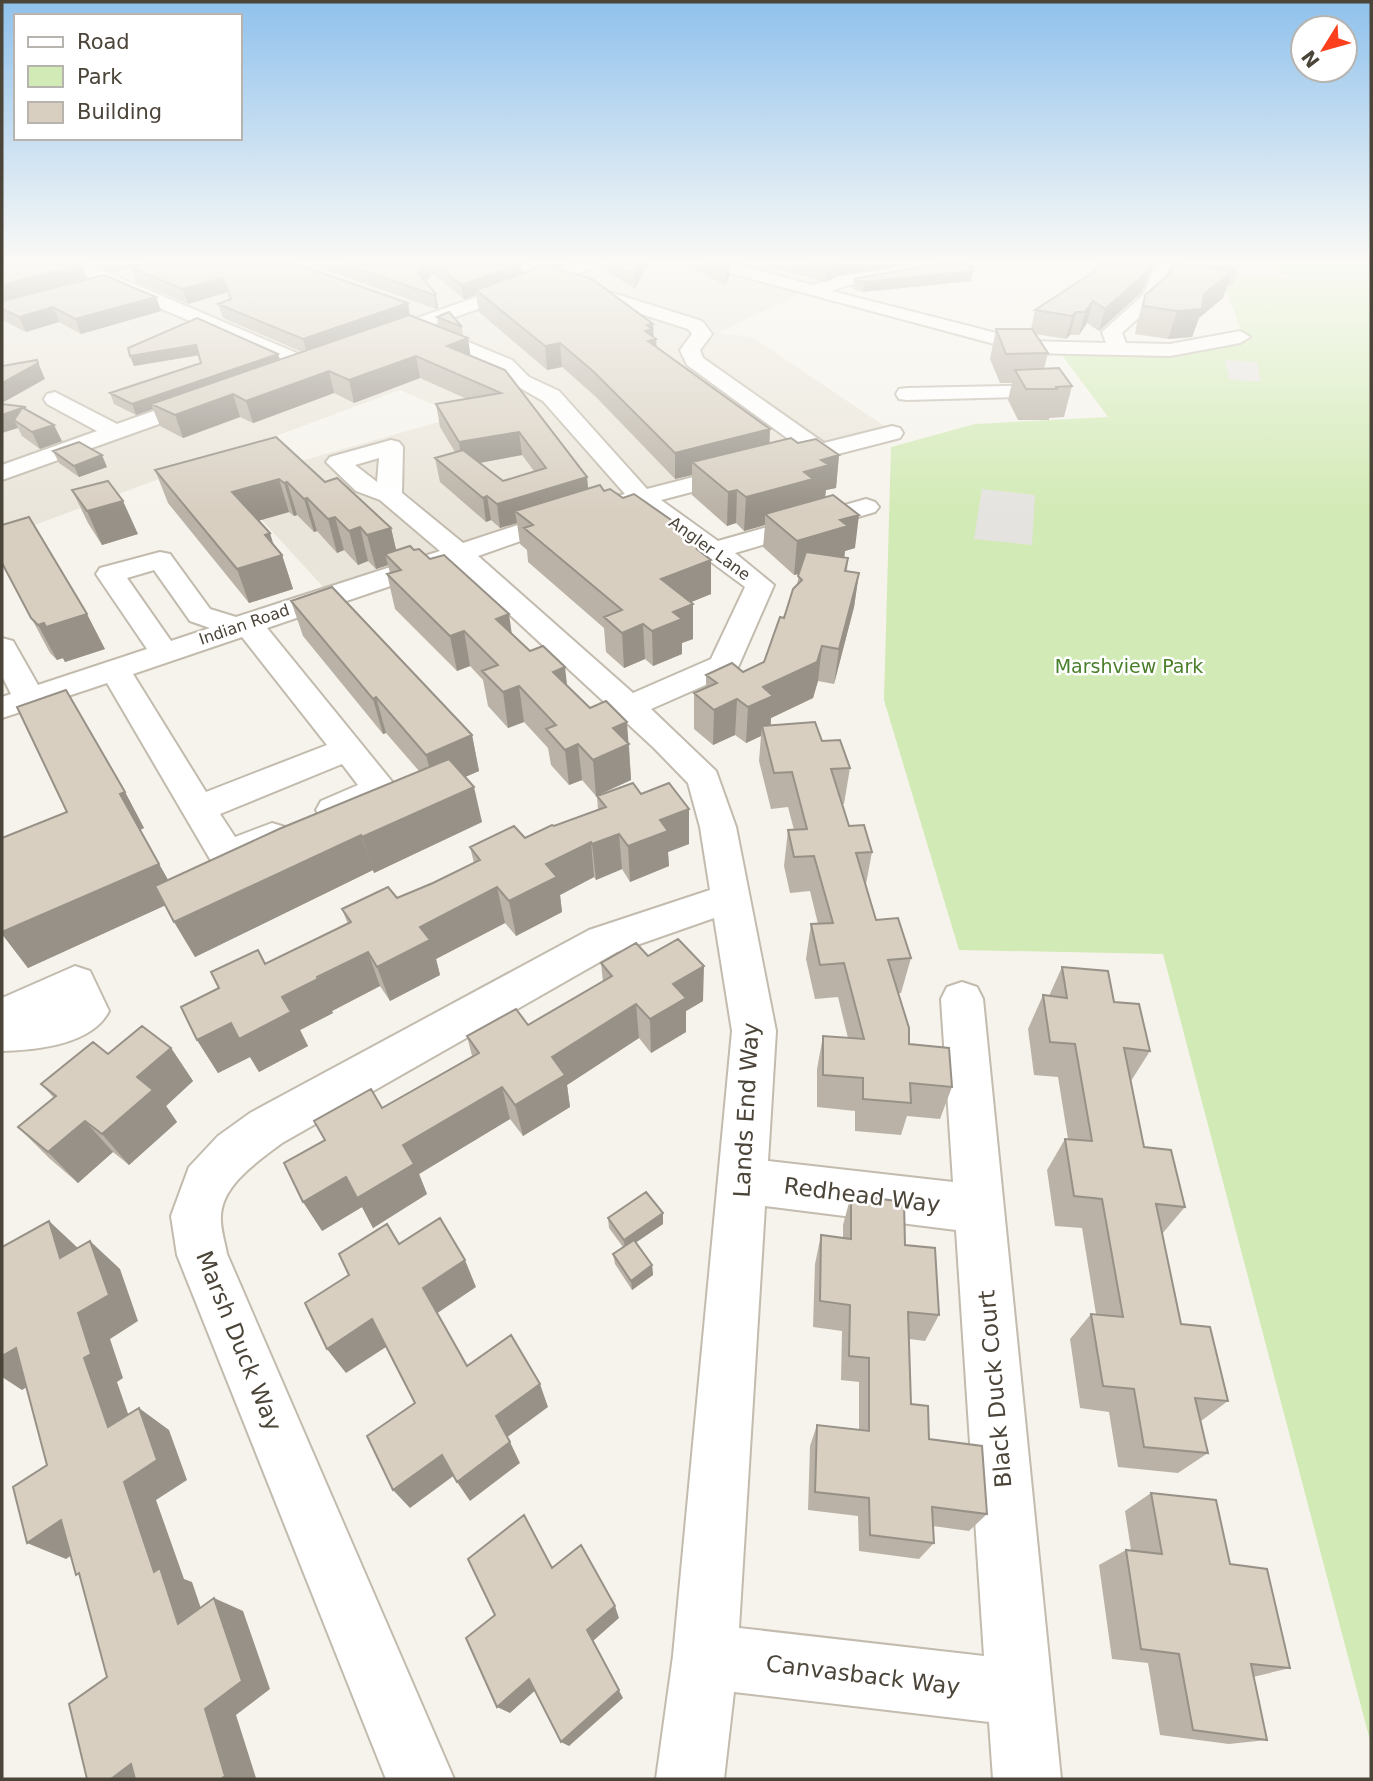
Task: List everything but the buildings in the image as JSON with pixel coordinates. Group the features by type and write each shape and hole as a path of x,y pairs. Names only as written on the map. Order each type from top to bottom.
{"street":[{"path":"267,347 306,364"},
{"name":"Angler Lane","path":"470,347 505,364 522,381 551,396 642,498 760,585 724,664 630,706"},
{"path":"692,347 690,350 694,360 821,452"},
{"path":"978,392 970,360 986,347"},
{"path":"1031,347 1119,350 1193,347"},
{"path":"281,373 330,356"},
{"path":"2,473 230,391"},
{"path":"907,394 1048,391"},
{"path":"55,399 116,432"},
{"name":"Indian Road","path":"15,703 560,519 892,433"},
{"name":"Lands End Way","path":"389,495 458,552 630,706 704,779 718,827 754,1031 705,1656 690,1779"},
{"path":"714,551 866,507"},
{"path":"114,669 227,856 380,789 243,625 201,615 160,559 110,574 164,652"},
{"path":"6,663 15,703"},
{"path":"199,810 348,749"},
{"name":"Marsh Duck Way","path":"420,1779 202,1255 196,1216 206,1183 235,1151 290,1112 567,961 629,931 730,898"},
{"path":"2,1017 75,983 88,1011 47,1031 2,1033"},
{"name":"Black Duck Court","path":"962,999 1027,1779"},
{"name":"Redhead Way","path":"744,1181 980,1209"},
{"name":"Canvasback Way","path":"705,1656 1020,1693"}],"shaded area":[{"path":"2,347 767,347 889,429 326,590 227,482 460,416 400,390 2,537 2,382 21,376 2,365"},
{"path":"1225,360 1257,362 1261,382 1229,379"},
{"path":"982,489 1035,495 1032,545 974,539"}],"green space":[{"name":"Marshview Park","path":"1219,347 1371,347 1371,1744 1163,954 959,950 884,700 891,447 975,424 1108,417 1059,351 1185,354"}]}
